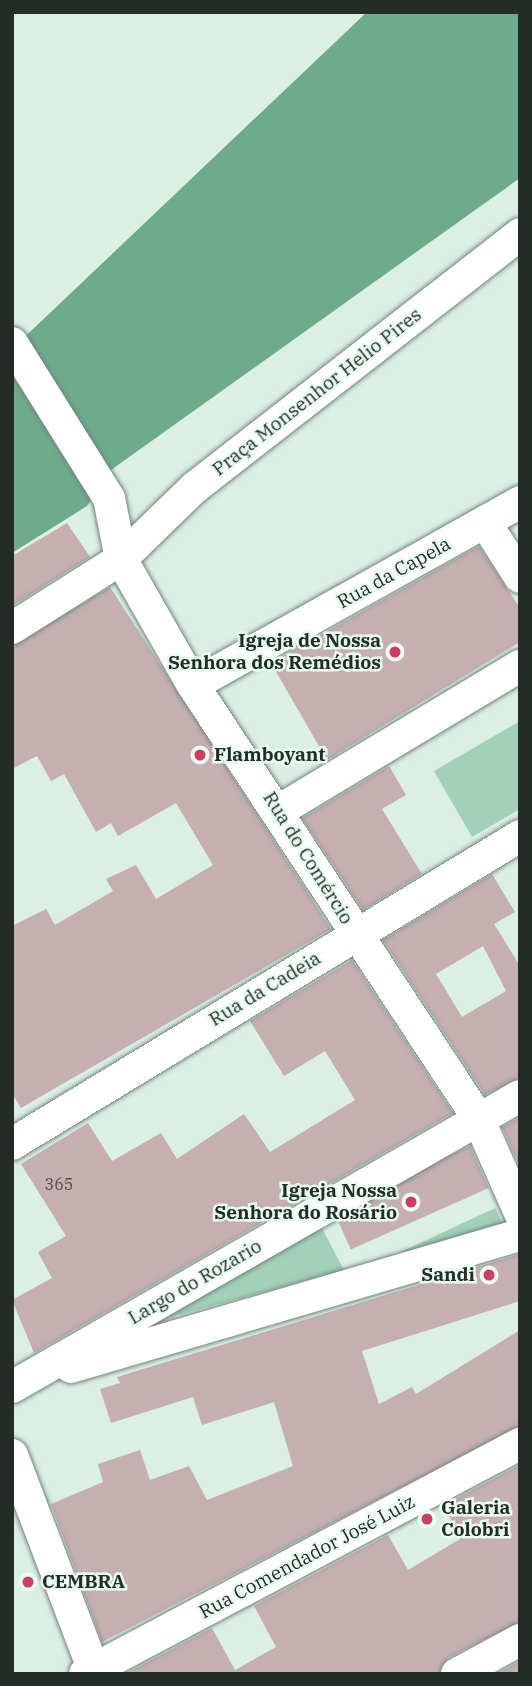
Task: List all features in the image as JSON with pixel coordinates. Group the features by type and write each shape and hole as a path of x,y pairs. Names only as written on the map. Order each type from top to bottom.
{"street":[{"name":"Praça Monsenhor Helio Pires","path":"12,628 121,559 194,488 520,234"},
{"name":"Rua do Comércio","path":"12,343 108,498 121,559 193,685 280,810 355,934 478,1118 520,1213"},
{"name":"Rua da Capela","path":"193,685 520,502"},
{"path":"485,522 520,577"},
{"path":"280,810 520,666"},
{"name":"Rua da Cadeia","path":"12,1144 520,836"},
{"name":"Largo do Rozario","path":"17,1385 520,1096"},
{"name":"Largo do Rozario","path":"17,1385 520,1235"},
{"name":"Rua Comendador José Luiz","path":"91,1672 520,1444"},
{"path":"12,1455 91,1672"},
{"path":"457,1674 520,1640"}],"shaded area":[{"path":"367,12 520,12 520,178 111,470 87,506 12,553 12,349"},
{"path":"520,721 520,809 472,837 434,771"},
{"path":"495,1208 505,1228 407,1258 403,1251"},
{"path":"318,1221 344,1270 171,1317 166,1310"}],"building":[{"path":"67,523 90,557 12,606 12,556"},
{"name":"Igreja de Nossa Senhora dos Remédios","path":"479,546 520,608 520,642 327,760 271,663"},
{"path":"110,587 331,929 21,1108 12,1093 12,926 46,909 55,925 113,891 106,879 136,865 156,899 213,865 176,803 118,836 111,823 96,832 64,774 51,781 37,756 12,769 12,646"},
{"path":"389,766 406,795 382,809 422,874 363,910 302,818"},
{"path":"492,874 515,912 494,924 520,966 520,1078 485,1095 383,940","holes":["483,946 506,991 462,1017 436,974"]},
{"path":"352,960 453,1113 34,1353 12,1300 52,1278 38,1252 66,1236 21,1164 88,1123 112,1161 161,1133 177,1159 244,1114 270,1152 355,1100 325,1051 284,1076 250,1021"},
{"path":"520,1117 520,1167 502,1127"},
{"name":"Igreja Nossa Senhora do Rosário","path":"470,1146 489,1188 351,1249 332,1207"},
{"path":"520,1254 520,1301 362,1351 379,1404 412,1387 416,1394 520,1330 520,1426 102,1642 51,1504 103,1482 98,1464 140,1450 150,1480 189,1466 207,1500 293,1466 274,1402 202,1425 193,1397 111,1423 100,1389 120,1383 117,1377"},
{"path":"520,1465 520,1622 448,1658 439,1674 125,1674 212,1628 235,1670 276,1647 254,1606 388,1535 408,1570 460,1539 444,1505"},
{"path":"520,1661 520,1674 496,1674"}],"place":[{"name":"Igreja de Nossa Senhora dos Remédios","path":"395,652"},
{"name":"Flamboyant","path":"200,755"},
{"name":"Igreja Nossa Senhora do Rosário","path":"411,1202"},
{"name":"Sandi","path":"489,1275"},
{"name":"Galeria Colobri","path":"427,1519"},
{"name":"CEMBRA","path":"28,1582"}]}
